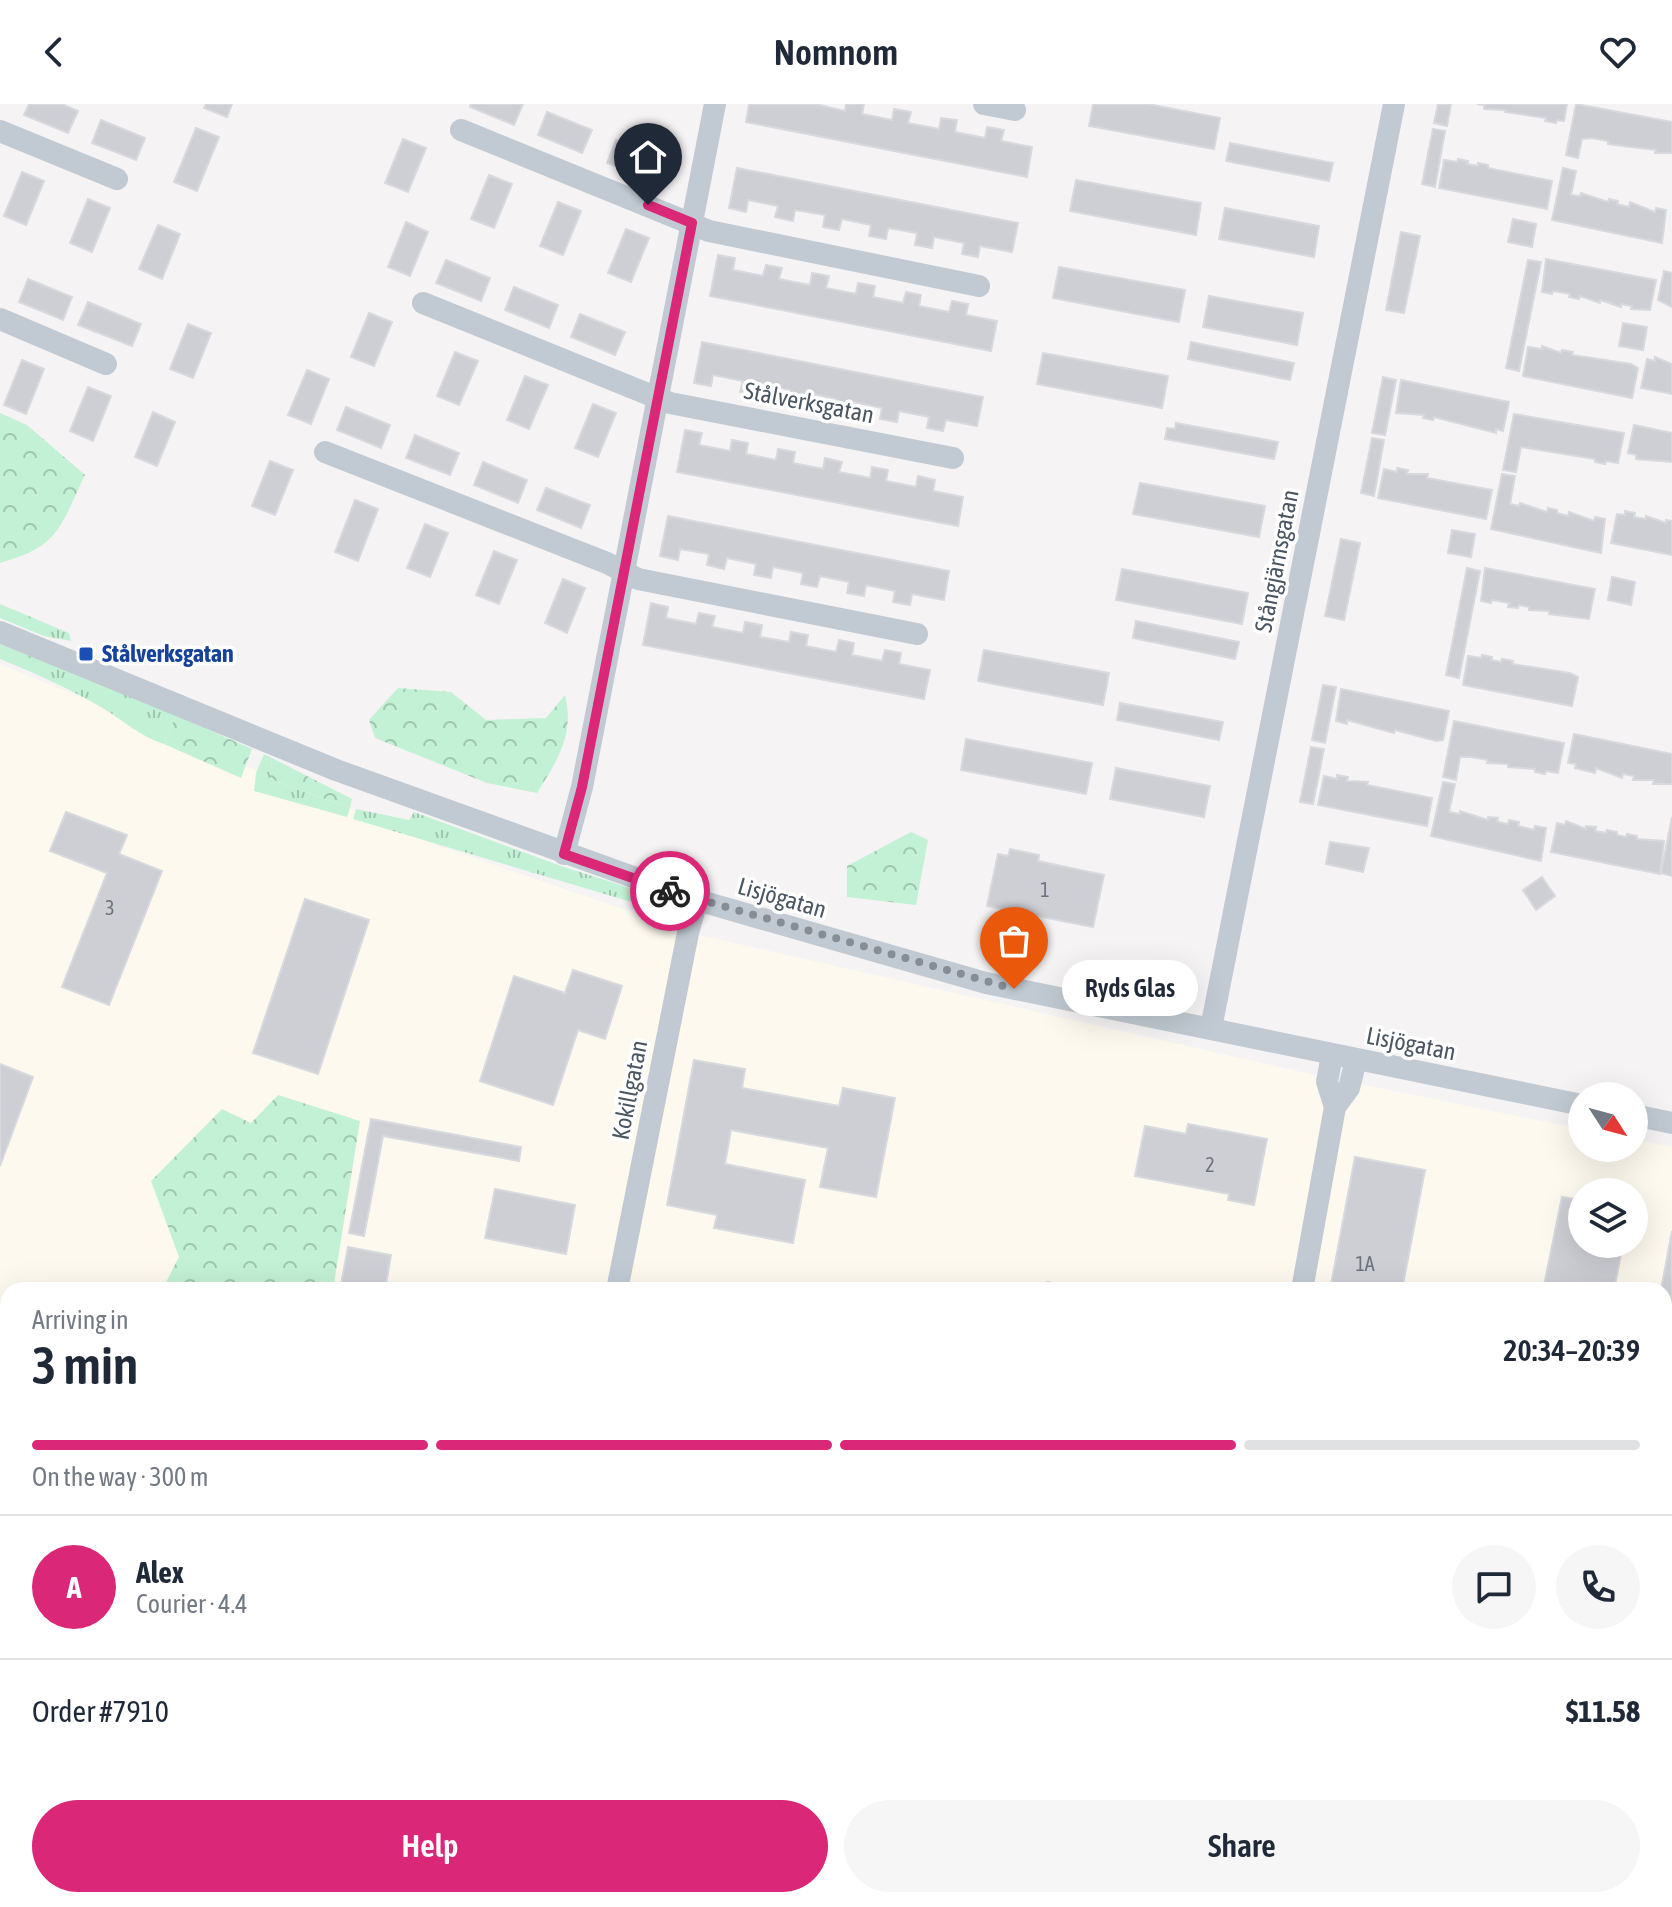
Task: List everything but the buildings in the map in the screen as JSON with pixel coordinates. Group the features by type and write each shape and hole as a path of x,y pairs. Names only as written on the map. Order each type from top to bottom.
{"street":[{"path":"564,854 582,787 715,104"},
{"path":"984,104 1015,110"},
{"name":"Stångjärnsgatan","path":"1211,1028 1394,104"},
{"path":"461,130 709,231 979,286"},
{"path":"0,131 117,179"},
{"name":"Stålverksgatan","path":"423,303 656,397 953,458"},
{"path":"0,319 106,364"},
{"path":"325,452 638,579 917,634"},
{"name":"Lisjögatan","path":"0,632 336,770 697,900 986,983 1568,1102"},
{"name":"Kokillgatan","path":"619,1282 684,948 697,900"},
{"path":"1332,1055 1327,1082 1335,1107"},
{"path":"1303,1282 1335,1107 1349,1088 1356,1060"},
{"path":"1648,1118 1672,1123"}],"shaded area":[{"path":"0,664 442,847 699,935 1306,1073 1568,1126 1568,1162 1648,1162 1648,1142 1672,1147 1672,1282 0,1282"}],"green space":[{"path":"0,413 27,425 85,475 56,532 36,549 0,563"},
{"path":"0,604 69,633 71,641 44,636 0,618"},
{"path":"0,644 176,715 164,744 76,693 0,659"},
{"path":"398,688 451,692 486,720 546,718 565,695 566,735 537,793 487,783 375,738 369,720"},
{"path":"176,715 252,749 241,778 164,744"},
{"path":"264,754 272,758 270,779 350,808 347,817 254,791 256,773"},
{"path":"272,758 352,799 350,808 270,779"},
{"path":"356,809 409,820 414,812 561,866 652,895 667,909 662,911 353,819"},
{"path":"911,832 928,840 916,905 847,897 847,866"},
{"path":"278,1095 360,1121 334,1282 166,1282 179,1257 151,1181 222,1109 251,1123"}],"way so far":[{"path":"670,891 1014,989"}],"place":[{"name":"Stålverksgatan","path":"86,654"},
{"name":"Ryds Glas","path":"1014,989"}],"route":[{"path":"648,205 692,223 582,787 564,854 670,891"}]}
